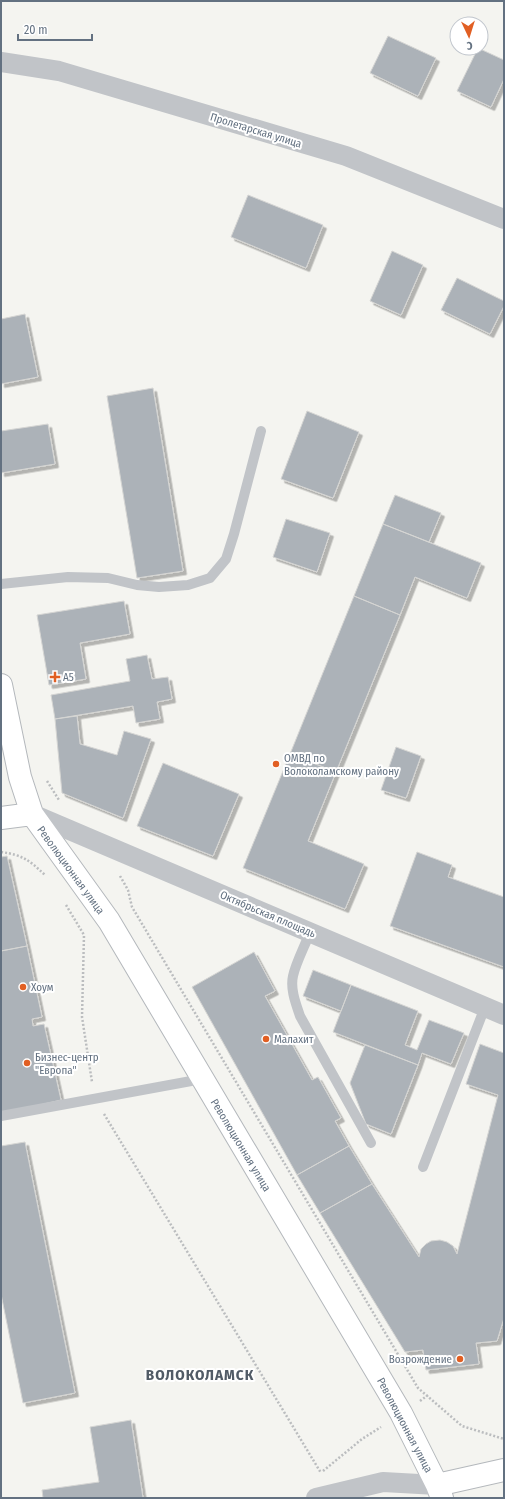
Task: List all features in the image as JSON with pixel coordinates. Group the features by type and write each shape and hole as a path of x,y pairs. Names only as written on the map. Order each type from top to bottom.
{"main road":[{"name":"Революционная улица","path":"1,684 20,777 32,814 109,921 401,1413 440,1492"},
{"path":"1,818 32,814"},
{"path":"440,1492 504,1470"}],"street":[{"name":"Пролетарская улица","path":"1,62 59,71 346,156 504,219"},
{"name":"Октябрьская площадь","path":"32,814 504,1015"},
{"path":"325,1496 383,1482 440,1492"}],"lane":[{"path":"1,584 68,577 108,578 159,588 188,586 210,578 226,559 261,431"},
{"path":"310,932 293,977 293,991 296,1004 300,1016 372,1143"},
{"path":"423,1167 485,1007"},
{"path":"1,1116 202,1079"}],"path":[{"path":"20,777 44,774 61,804"},
{"path":"102,843 128,890 132,907 418,1388 428,1395 462,1426 504,1439"},
{"path":"1,852 16,854 31,862 47,877"},
{"path":"64,902 84,935 82,1017 95,1099 321,1473 325,1496"},
{"path":"321,1473 362,1439 428,1395"}],"building":[{"path":"388,36 436,58 418,96 370,73"},
{"path":"489,53 504,60 504,79 491,107 457,91 474,56 489,56"},
{"path":"248,195 323,225 306,268 231,237"},
{"path":"392,251 423,265 401,315 370,301"},
{"path":"457,278 504,301 504,306 490,334 441,310"},
{"path":"25,314 38,377 1,384 1,319"},
{"path":"153,388 183,571 137,578 107,396"},
{"path":"307,411 359,432 333,498 281,479"},
{"path":"48,424 55,464 1,473 1,431"},
{"path":"395,495 441,513 429,542 383,524"},
{"path":"286,519 330,533 317,572 273,557"},
{"path":"383,524 481,563 467,598 415,577 400,615 354,596"},
{"path":"354,596 400,615 336,772 290,754"},
{"path":"124,601 130,634 80,643 86,679 49,685 37,615"},
{"path":"147,655 152,679 168,677 172,699 157,702 160,719 136,723 133,706 55,719 51,695 130,681 126,659"},
{"path":"77,716 80,744 117,755 124,731 151,739 123,818 62,793 55,719"},
{"path":"396,747 421,756 406,798 381,790"},
{"path":"290,754 336,772 308,841 364,864 345,909 243,868"},
{"path":"163,763 239,794 213,856 137,826"},
{"path":"417,852 452,865 448,877 504,897 504,967 390,926"},
{"path":"7,856 27,946 1,951 1,857"},
{"name":"Бизнес-центр \"Европа\"","path":"27,946 42,1017 32,1019 33,1026 44,1024 61,1100 1,1114 1,951"},
{"path":"254,952 275,991 265,996 312,1080 318,1077 341,1118 335,1121 349,1146 297,1175 192,987"},
{"path":"313,970 351,985 341,1011 303,996"},
{"path":"351,985 418,1011 405,1045 417,1050 429,1020 464,1033 451,1064 422,1053 418,1065 333,1032"},
{"path":"480,1044 504,1053 504,1318 497,1341 476,1343 479,1364 426,1370 423,1350 405,1352 320,1213 372,1184 419,1257 421,1249 426,1244 431,1241 440,1240 453,1246 457,1254 498,1095 466,1084"},
{"path":"365,1045 418,1065 391,1134 366,1124 350,1083"},
{"path":"25,1142 75,1393 23,1403 1,1294 1,1146"},
{"path":"349,1146 372,1184 320,1213 297,1175"},
{"path":"131,1420 143,1498 43,1498 42,1490 99,1482 90,1427"}],"place":[{"name":"А5","path":"55,677"},
{"name":"ОМВД по Волоколамскому району","path":"276,764"},
{"name":"Хоум","path":"23,987"},
{"name":"Малахит","path":"266,1039"},
{"name":"Бизнес-центр \"Европа\"","path":"27,1063"},
{"name":"Возрождение","path":"460,1359"}],"district":[{"name":"ВОЛОКОЛАМСК","path":"200,1375"}]}
